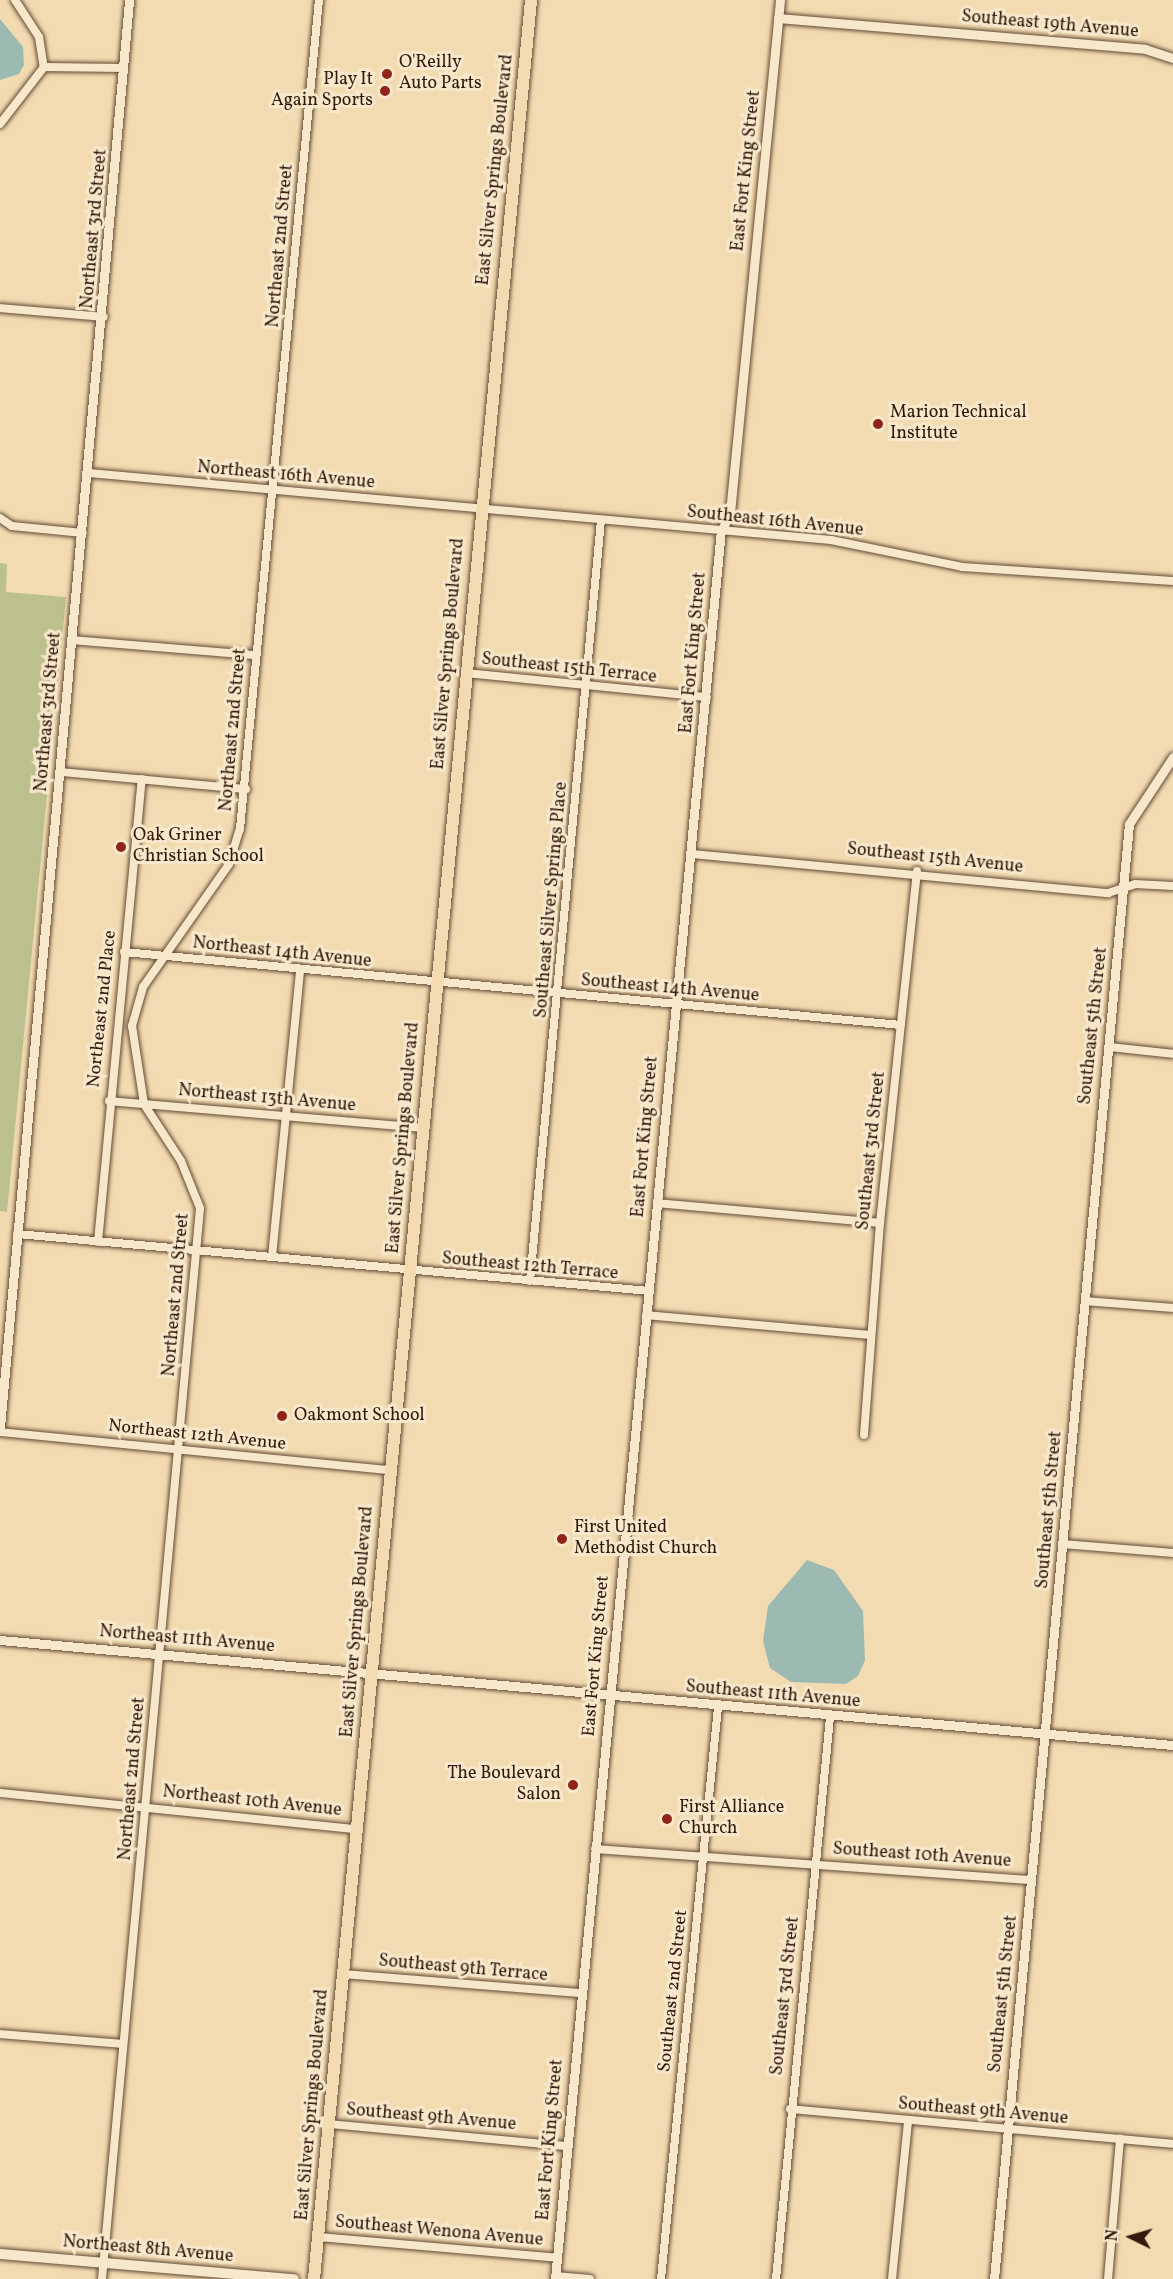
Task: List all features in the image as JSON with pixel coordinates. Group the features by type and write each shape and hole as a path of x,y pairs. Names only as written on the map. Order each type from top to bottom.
{"main road":[{"name":"East Silver Springs Boulevard","path":"314,2279 465,673 531,0"},
{"name":"Northeast 8th Avenue","path":"0,2254 294,2279"}],"street":[{"path":"0,124 44,67 39,38 15,0"},
{"name":"Northeast 3rd Street","path":"0,1427 104,317 129,0"},
{"name":"Northeast 2nd Street","path":"102,2279 200,1208 181,1161 144,1104 132,1030 143,987 163,955 229,864 246,789 255,655 273,490 319,0"},
{"name":"East Fort King Street","path":"555,2277 580,1993 675,1004 692,854 721,531 730,513 780,0"},
{"name":"Southeast 19th Avenue","path":"778,18 1145,49 1173,58"},
{"path":"44,67 124,68"},
{"path":"0,308 104,317"},
{"name":"Northeast 16th Avenue","path":"88,473 481,510"},
{"name":"Southeast 16th Avenue","path":"481,510 831,540 962,567 1173,581"},
{"path":"0,518 12,526 82,533"},
{"name":"Southeast Silver Springs Place","path":"530,1281 601,520"},
{"path":"72,640 255,655"},
{"name":"Southeast 15th Terrace","path":"465,673 706,697"},
{"name":"Southeast 5th Street","path":"994,2279 1129,824 1173,757"},
{"path":"61,772 246,789"},
{"name":"Northeast 2nd Place","path":"98,1242 109,1101 142,779"},
{"name":"Southeast 15th Avenue","path":"692,854 917,871 1108,892 1125,886 1173,886"},
{"name":"Southeast 3rd Street","path":"864,1435 869,1335 917,871"},
{"name":"Northeast 14th Avenue","path":"124,952 436,985"},
{"path":"272,1257 300,970"},
{"name":"Southeast 14th Avenue","path":"436,985 901,1025"},
{"path":"116,1029 132,1030"},
{"path":"1108,1047 1173,1054"},
{"name":"Northeast 13th Avenue","path":"109,1101 423,1128"},
{"path":"657,1203 880,1223"},
{"name":"Southeast 12th Terrace","path":"17,1234 410,1272 649,1291"},
{"path":"1085,1301 1173,1308"},
{"path":"646,1315 869,1335"},
{"name":"Northeast 12th Avenue","path":"0,1432 391,1470"},
{"path":"1063,1544 1173,1553"},
{"name":"Northeast 11th Avenue","path":"0,1640 160,1653 371,1675"},
{"name":"Southeast 11th Avenue","path":"371,1675 830,1717 1173,1745"},
{"name":"Southeast 2nd Street","path":"661,2279 718,1707"},
{"name":"Southeast 3rd Street","path":"776,2279 789,2109 830,1717"},
{"name":"Northeast 10th Avenue","path":"0,1793 357,1828"},
{"name":"Southeast 10th Avenue","path":"595,1849 703,1857 804,1868 814,1864 1032,1880"},
{"name":"Southeast 9th Terrace","path":"344,1974 580,1993"},
{"path":"0,2034 123,2044"},
{"name":"Southeast 9th Avenue","path":"789,2109 1173,2144"},
{"path":"892,2279 908,2121"},
{"name":"Southeast 9th Avenue","path":"329,2124 567,2146"},
{"path":"1108,2279 1120,2139"},
{"name":"Southeast Wenona Avenue","path":"319,2237 557,2258"},
{"path":"555,2277 590,2279"}],"green space":[{"path":"0,563 7,564 6,592 66,597 7,1212 0,1211"}],"water":[{"path":"0,19 23,47 24,65 19,74 0,80"},
{"path":"807,1560 834,1570 863,1611 865,1660 858,1676 846,1684 791,1682 770,1668 763,1641 768,1606"}],"place":[{"name":"O'Reilly Auto Parts","path":"387,74"},
{"name":"Play It Again Sports","path":"385,91"},
{"name":"Marion Technical Institute","path":"878,424"},
{"name":"Oak Griner Christian School","path":"121,847"},
{"name":"Oakmont School","path":"282,1416"},
{"name":"First United Methodist Church","path":"562,1539"},
{"name":"The Boulevard Salon","path":"573,1785"},
{"name":"First Alliance Church","path":"667,1819"}]}
